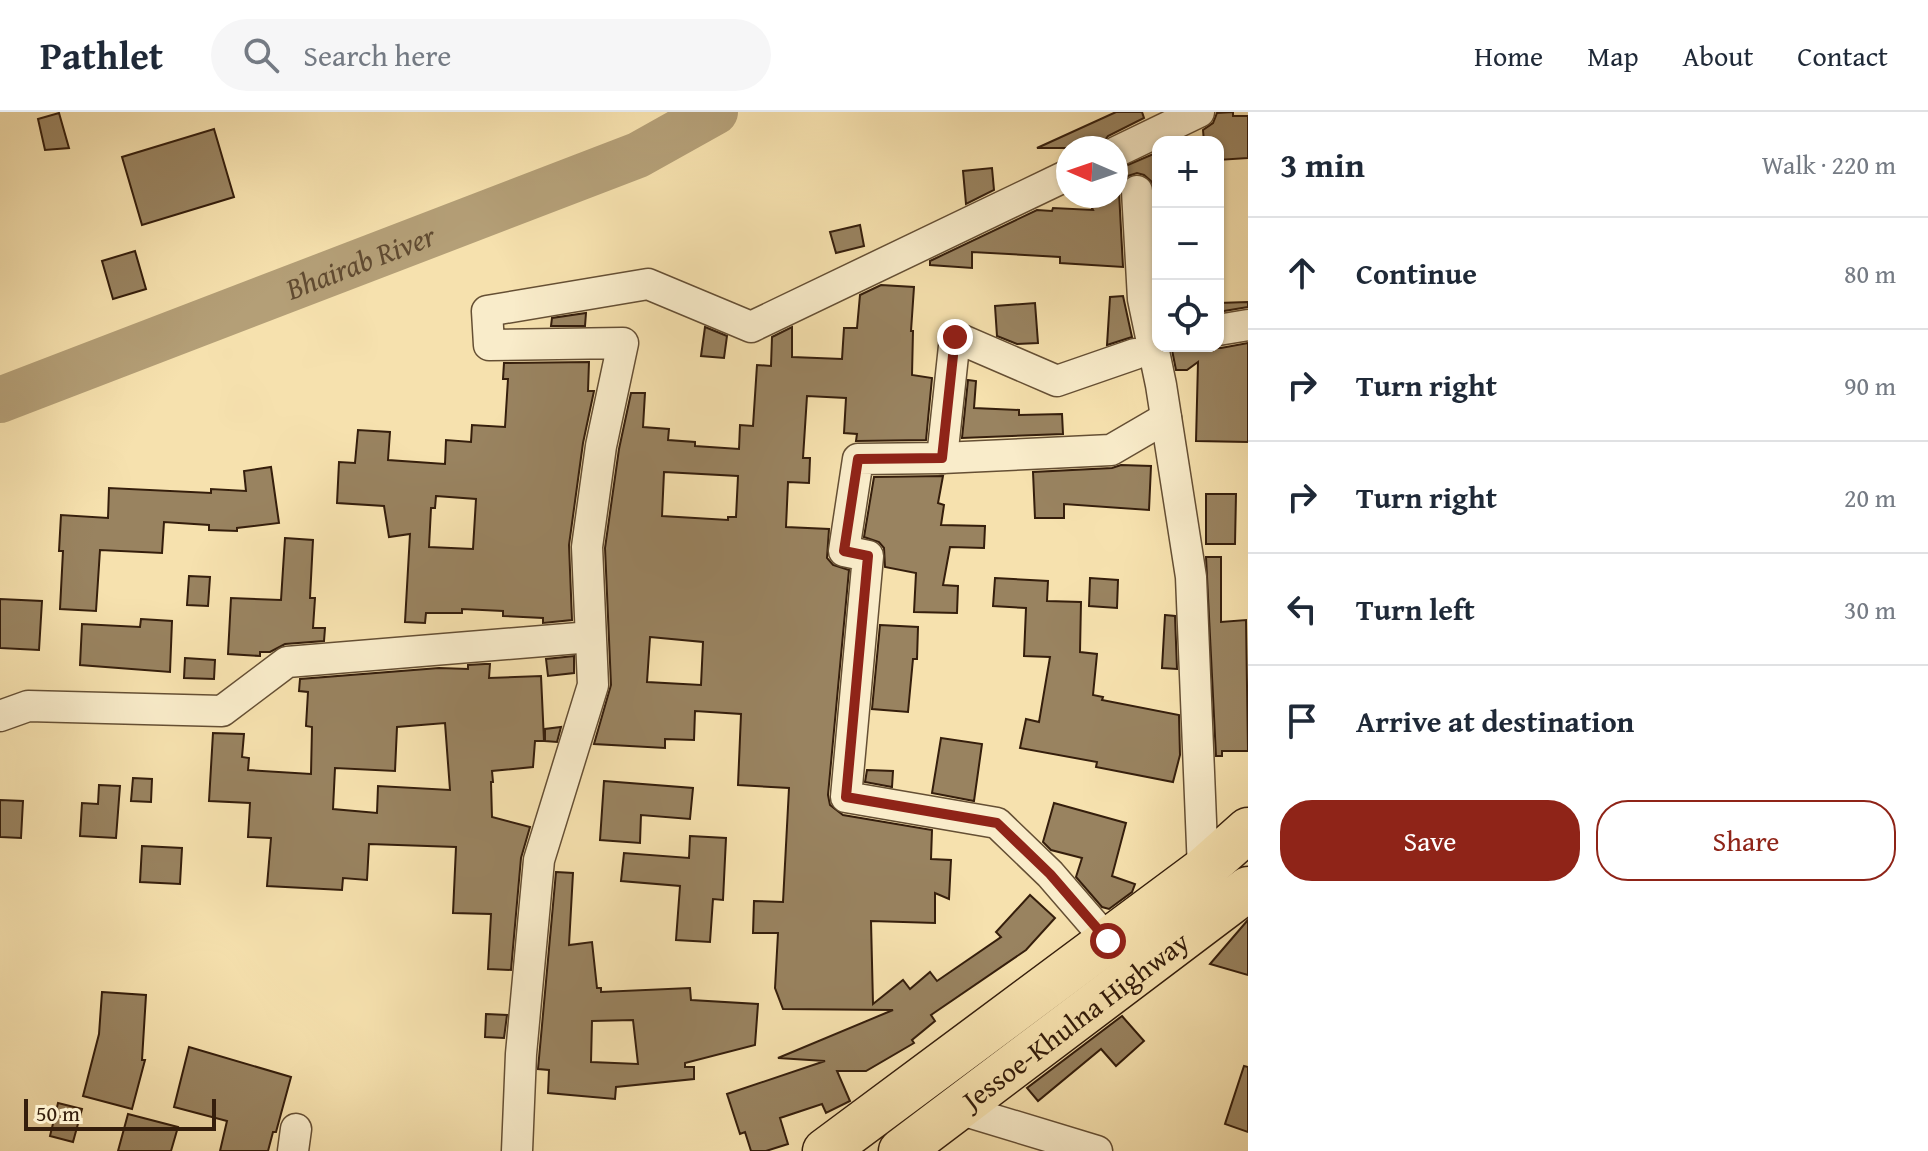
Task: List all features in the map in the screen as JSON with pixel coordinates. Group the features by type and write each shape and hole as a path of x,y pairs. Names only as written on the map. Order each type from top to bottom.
{"highway":[{"name":"Jessoe-Khulna Highway","path":"825,1151 1203,870 1248,830"},
{"name":"Jessoe-Khulna Highway","path":"901,1151 1248,889"}],"street":[{"path":"1128,146 1199,112"},
{"path":"517,1151 521,1054 539,860 593,685 587,547 601,446 623,343 489,345 487,311 648,284 751,327 1056,181"},
{"path":"1137,191 1143,299 1152,319"},
{"path":"1224,329 1248,325"},
{"path":"942,458 955,337 1057,381 1135,354"},
{"path":"1157,352 1191,577 1203,870"},
{"path":"1108,941 1050,874 997,823 846,797 868,556 844,551 858,459 1111,450 1166,418"},
{"path":"0,716 28,706 222,711 287,662 579,638"},
{"path":"958,1109 1097,1151"}],"building":[{"path":"1116,112 1142,112 1144,118 1108,136 1063,136"},
{"path":"1233,112 1233,116 1248,116 1248,158 1224,160 1224,136 1204,136 1203,130 1213,123 1217,113"},
{"path":"59,113 69,148 45,150 38,119"},
{"path":"214,129 234,197 142,225 122,157"},
{"path":"1056,139 1056,148 1037,148"},
{"path":"1152,155 1152,182 1137,173 1128,176 1128,165"},
{"path":"992,168 994,190 966,204 963,171"},
{"path":"1120,208 1123,267 1060,263 1060,257 972,252 972,268 930,265 930,261 1037,210"},
{"path":"860,225 864,246 836,253 830,232"},
{"path":"135,251 146,289 113,299 102,261"},
{"path":"881,285 914,287 912,375 932,378 926,440 856,441 857,434 844,433 846,398 807,396 803,458 810,458 809,483 788,482 786,527 829,529 827,558 833,565 849,570 828,795 830,805 843,815 932,830 931,859 951,860 949,899 935,893 935,923 871,921 873,1004 903,980 910,989 930,972 937,981 1001,937 996,932 1030,895 1055,918 1026,950 931,1015 935,1021 912,1040 914,1043 866,1071 837,1071 850,1101 826,1113 822,1104 780,1118 788,1144 766,1151 751,1151 745,1132 740,1134 727,1094 825,1061 778,1058 893,1010 783,1009 775,988 778,933 753,933 754,901 783,902 789,788 738,785 741,714 695,711 694,740 665,739 665,748 594,744 611,685 605,548 619,449 631,393 645,393 643,427 669,429 668,440 695,442 695,446 739,449 740,425 753,426 757,365 771,366 772,337 792,327 792,357 842,359 844,328 857,328 860,295","holes":["664,472 738,476 736,517 728,517 728,520 662,516","650,637 703,642 701,685 647,682"]},
{"path":"1123,296 1132,337 1107,345 1110,297"},
{"path":"1248,302 1248,307 1224,311 1224,303"},
{"path":"1035,303 1038,343 1017,344 997,336 995,306"},
{"path":"586,313 585,326 551,326 552,318"},
{"path":"705,327 727,336 724,358 701,356"},
{"path":"1248,343 1248,442 1196,441 1198,362 1187,370 1176,370 1172,352 1224,352 1224,347"},
{"path":"589,362 588,391 594,391 583,443 569,545 572,620 543,623 543,618 503,616 503,611 462,609 462,613 426,613 425,623 405,622 410,534 389,537 384,506 337,503 339,462 355,463 358,430 390,432 388,460 445,464 446,440 471,442 472,425 505,427 508,379 503,379 504,363","holes":["436,496 476,499 473,549 429,547 431,508 435,508"]},
{"path":"968,380 976,381 974,408 1019,410 1019,415 1062,414 1063,434 962,438"},
{"path":"1121,465 1151,466 1149,510 1064,504 1064,518 1035,518 1033,472"},
{"path":"271,467 279,523 237,528 237,531 209,530 209,525 164,522 162,553 100,550 96,611 60,609 61,515 108,518 109,488 211,493 211,489 246,491 244,471"},
{"path":"943,476 938,503 944,505 941,525 985,526 984,548 950,547 943,585 958,586 957,613 914,612 916,573 885,567 884,548 879,542 864,537 874,477"},
{"path":"1206,494 1236,494 1235,544 1206,544"},
{"path":"285,538 313,540 310,598 315,598 313,628 325,628 324,641 285,644 270,652 260,652 260,656 228,654 231,598 281,600"},
{"path":"1206,557 1221,557 1221,622 1246,620 1248,751 1222,751 1222,756 1216,756"},
{"path":"189,576 210,577 208,606 187,605"},
{"path":"995,578 1048,581 1047,601 1081,602 1080,652 1097,654 1093,695 1103,697 1102,700 1179,715 1180,755 1173,782 1096,767 1097,762 1020,748 1026,719 1039,722 1050,657 1024,656 1026,608 993,606"},
{"path":"1090,578 1118,580 1117,608 1089,606"},
{"path":"0,599 42,601 39,650 0,648"},
{"path":"1165,615 1175,616 1177,669 1162,668"},
{"path":"141,619 172,621 170,672 80,665 82,624 140,627"},
{"path":"880,625 918,627 917,659 913,659 908,712 872,709"},
{"path":"574,656 574,673 548,676 546,659"},
{"path":"185,658 215,660 214,679 184,678"},
{"path":"490,664 489,678 541,676 544,741 535,741 533,767 492,771 492,817 530,827 521,858 511,970 488,969 491,914 453,913 456,847 369,844 367,880 343,878 342,890 267,886 271,838 248,837 250,803 209,801 213,733 244,734 242,757 249,758 248,770 311,774 312,727 306,726 308,692 299,691 300,679 439,668 468,669 468,665","holes":["445,723 450,790 378,786 377,813 333,809 335,768 395,771 397,727"]},
{"path":"561,727 557,742 545,741 545,729"},
{"path":"941,738 982,744 974,801 932,793"},
{"path":"867,770 893,771 892,787 865,782"},
{"path":"133,778 152,779 151,802 131,801"},
{"path":"604,781 693,788 690,819 641,815 640,843 600,840"},
{"path":"99,785 120,786 116,838 80,836 82,803 98,804"},
{"path":"0,800 23,801 21,838 0,837"},
{"path":"1054,803 1126,823 1112,876 1135,884 1132,892 1109,909 1102,907 1076,877 1082,858 1051,850 1043,842"},
{"path":"690,836 726,838 723,900 713,899 710,942 676,940 680,886 621,881 624,853 689,858"},
{"path":"142,846 182,848 180,884 140,882"},
{"path":"556,872 573,873 569,945 592,942 597,988 601,988 601,992 690,988 691,1000 758,1004 755,1045 685,1063 685,1067 694,1067 694,1079 616,1087 615,1099 548,1093 549,1070 538,1069","holes":["633,1020 638,1064 591,1062 592,1021"]},
{"path":"1247,921 1248,975 1210,964"},
{"path":"102,992 146,995 142,1060 145,1060 132,1109 83,1096 99,1034"},
{"path":"486,1014 507,1015 504,1038 485,1037"},
{"path":"1122,1016 1144,1041 1116,1066 1101,1049 1038,1101 1027,1088"},
{"path":"189,1047 291,1077 268,1151 220,1151 227,1121 174,1107"},
{"path":"1244,1066 1248,1067 1248,1132 1225,1124"},
{"path":"58,1103 82,1109 73,1142 50,1136"},
{"path":"128,1114 178,1127 171,1151 118,1151"}],"waterway":[{"name":"Bhairab River","path":"0,400 638,155 715,112"}],"route":[{"path":"955,337 942,458 858,459 844,551 868,556 846,797 997,823 1050,874 1108,941"}]}
